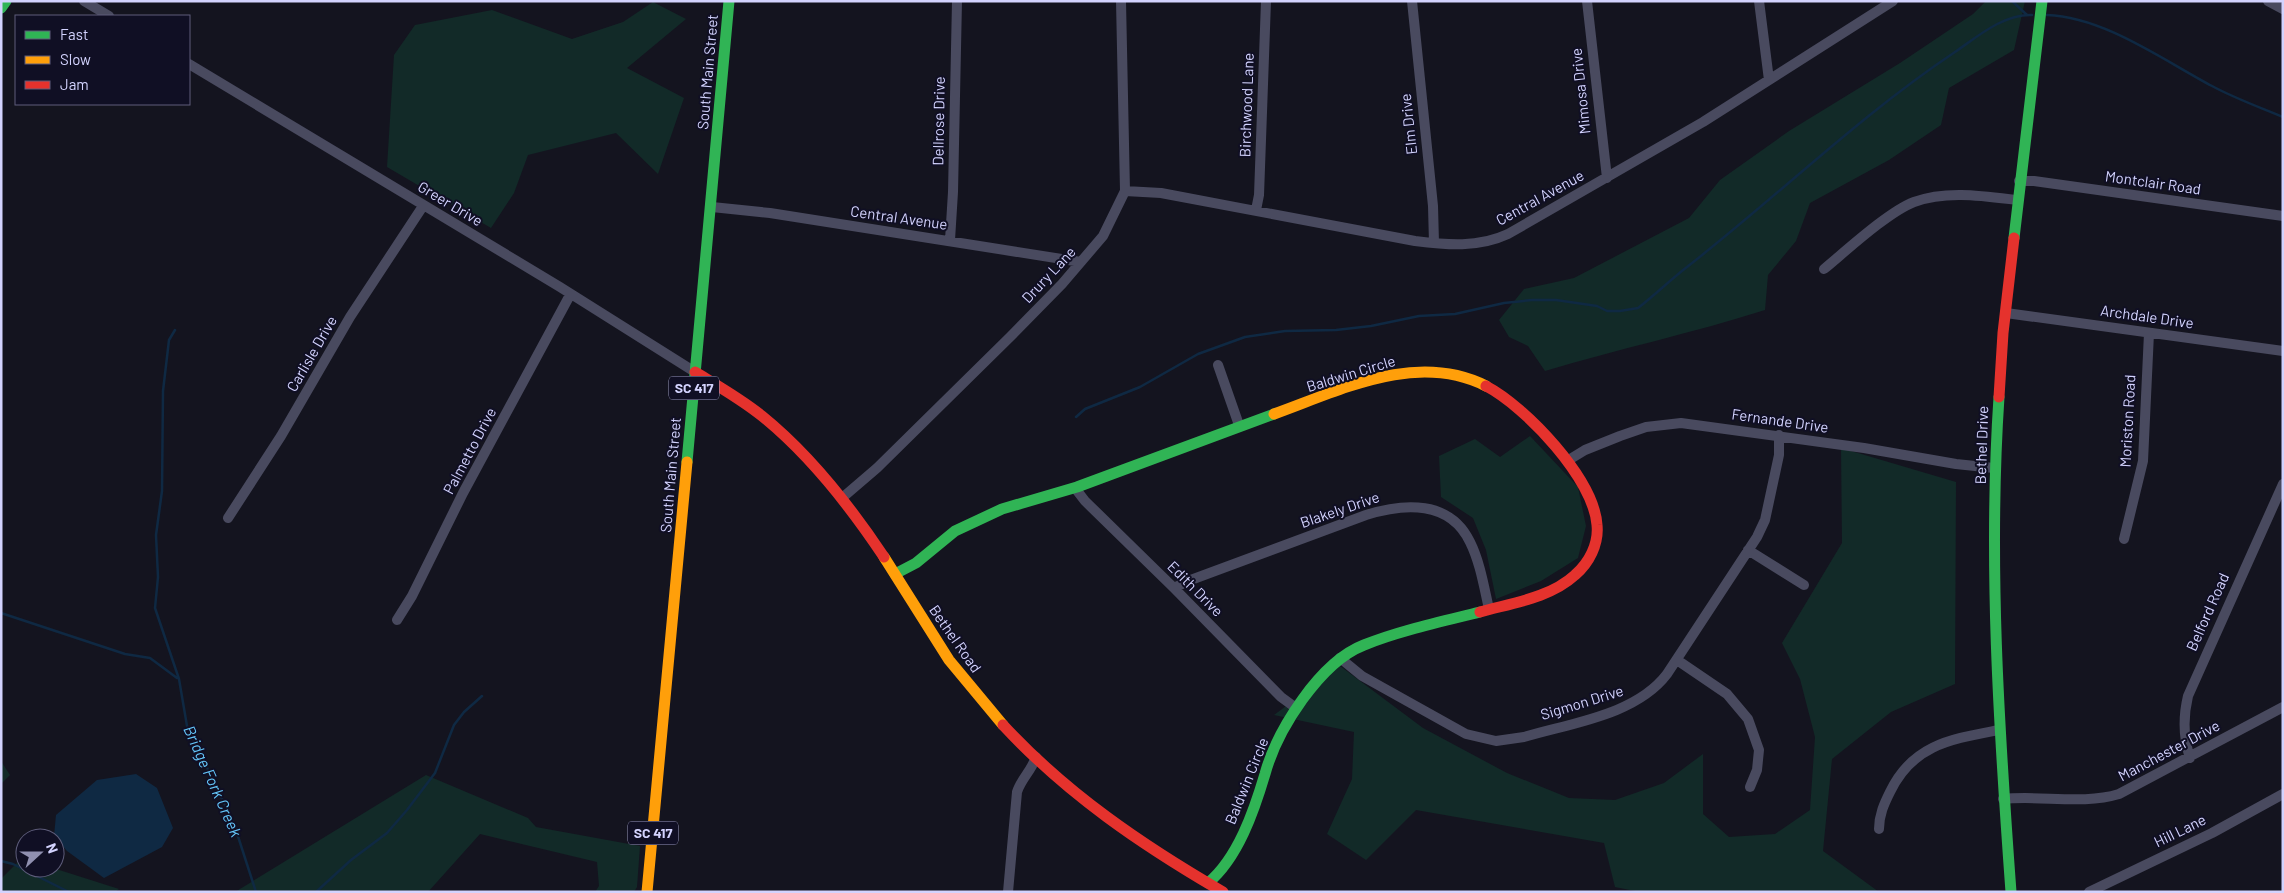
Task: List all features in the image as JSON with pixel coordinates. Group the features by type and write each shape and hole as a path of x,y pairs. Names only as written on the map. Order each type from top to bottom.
{"street":[{"path":"1,8 6,1"},
{"path":"84,1 107,15"},
{"name":"South Main Street","path":"647,892 712,207 729,1"},
{"name":"Dellrose Drive","path":"950,240 953,192 957,1"},
{"name":"Drury Lane","path":"842,498 877,468 1010,337 1062,284 1103,236 1125,191 1121,1"},
{"name":"Birchwood Lane","path":"1256,210 1259,194 1266,1"},
{"name":"Elm Drive","path":"1412,1 1433,206 1434,243"},
{"name":"Mimosa Drive","path":"1587,1 1607,178"},
{"path":"1759,1 1769,80"},
{"name":"Central Avenue","path":"1125,191 1161,193 1342,228 1434,243 1467,244 1501,237 1703,122 1893,1"},
{"name":"Bethel Drive","path":"2011,892 1999,730 1994,468 1999,381 2017,200 2042,1"},
{"path":"2268,1 2283,9"},
{"name":"Greer Drive","path":"190,65 695,372"},
{"name":"Montclair Road","path":"2020,180 2283,216"},
{"path":"1824,269 1892,214 1912,203 1954,195 2017,200"},
{"name":"Carlisle Drive","path":"228,518 281,436 350,317 423,206"},
{"name":"Central Avenue","path":"712,207 950,240 1081,262"},
{"name":"Palmetto Drive","path":"397,620 412,596 463,493 570,295"},
{"name":"Archdale Drive","path":"2006,313 2283,351"},
{"name":"Moriston Road","path":"2124,538 2143,461 2149,332"},
{"path":"1218,365 1239,426"},
{"name":"Bethel Road","path":"695,372 734,396 769,423 842,498 895,574 930,632 958,671 988,707 1036,757 1075,794 1105,817 1223,892"},
{"name":"Baldwin Circle","path":"895,574 910,569 954,532 996,511 1076,488 1239,426 1382,377 1411,372 1440,373 1475,382 1504,397 1536,425 1584,484 1594,509 1596,540 1588,560 1577,574 1557,588 1540,595 1363,645 1340,658 1320,677 1296,708 1268,762 1262,777 1258,802 1252,815 1220,873 1208,884"},
{"name":"Fernande Drive","path":"1567,461 1585,450 1620,436 1665,424 1696,424 1779,435 1956,464 1994,468"},
{"name":"Sigmon Drive","path":"1340,658 1362,676 1454,728 1476,738 1496,741 1524,737 1629,705 1656,687 1677,660 1757,537 1768,510 1779,455 1779,435"},
{"name":"Belford Road","path":"2190,758 2184,740 2188,696 2279,501 2283,484"},
{"name":"Edith Drive","path":"1076,488 1085,501 1281,697 1296,708"},
{"name":"Blakely Drive","path":"1174,588 1188,580 1366,516 1392,508 1416,507 1445,515 1464,532 1474,552 1489,609"},
{"path":"1748,550 1804,585"},
{"path":"1677,660 1727,694 1748,719 1759,750 1757,770 1750,787"},
{"name":"Manchester Drive","path":"2004,799 2021,797 2094,799 2110,797 2127,791 2283,707"},
{"path":"1879,829 1882,809 1896,779 1911,761 1928,749 1944,742 1999,730"},
{"path":"1008,892 1017,792 1020,782 1034,764 1036,757"},
{"name":"Hill Lane","path":"2090,892 2212,833 2283,794"}],"green space":[{"path":"1986,1 2025,1 2014,50 1949,88 1941,125 1889,160 1810,203 1796,241 1768,275 1765,310 1545,371 1528,346 1509,337 1499,320 1524,289 1574,278 1689,218 1720,180 1789,131 1900,63 1973,14"},
{"path":"653,2 686,19 627,68 684,98 658,174 616,133 528,155 514,193 491,228 387,167 394,55 415,25 492,10 572,39 623,22"},
{"path":"1530,436 1578,487 1586,526 1578,558 1541,581 1496,599 1486,550 1473,518 1441,497 1439,456 1475,439 1500,457"},
{"path":"1841,448 1956,482 1955,684 1891,712 1832,759 1823,851 1879,892 1640,892 1615,887 1604,843 1416,810 1366,860 1327,834 1352,779 1354,732 1274,715 1340,666 1423,728 1507,773 1569,798 1615,800 1664,783 1703,754 1703,814 1729,837 1775,834 1810,810 1815,737 1800,679 1782,643 1842,543"},
{"path":"1,761 10,775 1,784"},
{"path":"426,775 528,818 536,827 640,846 637,887 634,892 595,892 599,886 597,862 480,834 428,892 235,892"},
{"path":"15,865 15,878 65,878 65,872 119,889 115,892 1,892 1,879"}],"water":[{"path":"136,774 157,788 173,828 162,847 104,878 67,851 65,849 65,828 55,828 56,815 97,780"}],"waterway":[{"path":"2012,1 2027,15"},
{"path":"1076,417 1085,409 1140,387 1198,354 1245,337 1285,331 1336,330 1371,326 1419,316 1455,314 1504,303 1532,300 1556,300 1597,306 1607,311 1638,308 1885,103 1972,40 2001,22 2011,18 2032,15"},
{"path":"2047,15 2090,23 2111,31 2220,90 2283,117"},
{"path":"175,330 169,340 163,391 162,491 156,535 158,577 155,608 179,679 187,726 234,824 256,892"},
{"name":"Bridge Fork Creek","path":"1,613 125,654 150,658 177,678"},
{"path":"316,892 351,860 387,833 407,810 435,773 454,725 464,712 482,696"},
{"path":"1,861 13,864 69,892"}],"traffic: fast":[{"path":"1,8 6,1"},
{"path":"687,462 729,1"},
{"path":"2014,238 2042,1"},
{"path":"1999,397 1995,521 1996,645 2011,892"},
{"path":"895,574 916,563 955,531 1002,509 1077,487 1274,414"},
{"path":"1208,883 1228,861 1244,833 1271,757 1290,718 1302,699 1332,666 1348,654 1377,640 1480,612"}],"traffic: slow":[{"path":"1274,414 1352,385 1406,373 1433,372 1460,376 1486,386"},
{"path":"647,892 687,462"},
{"path":"884,557 949,660 1003,725"}],"traffic: jam":[{"path":"1999,397 2003,333 2014,238"},
{"path":"695,372 754,410 796,447 843,500 884,557"},
{"path":"1480,612 1530,599 1565,583 1589,559 1595,546 1597,532 1593,507 1584,487 1571,466 1538,427 1520,410 1486,386"},
{"path":"1003,725 1053,774 1079,796 1163,856 1223,892"}]}
